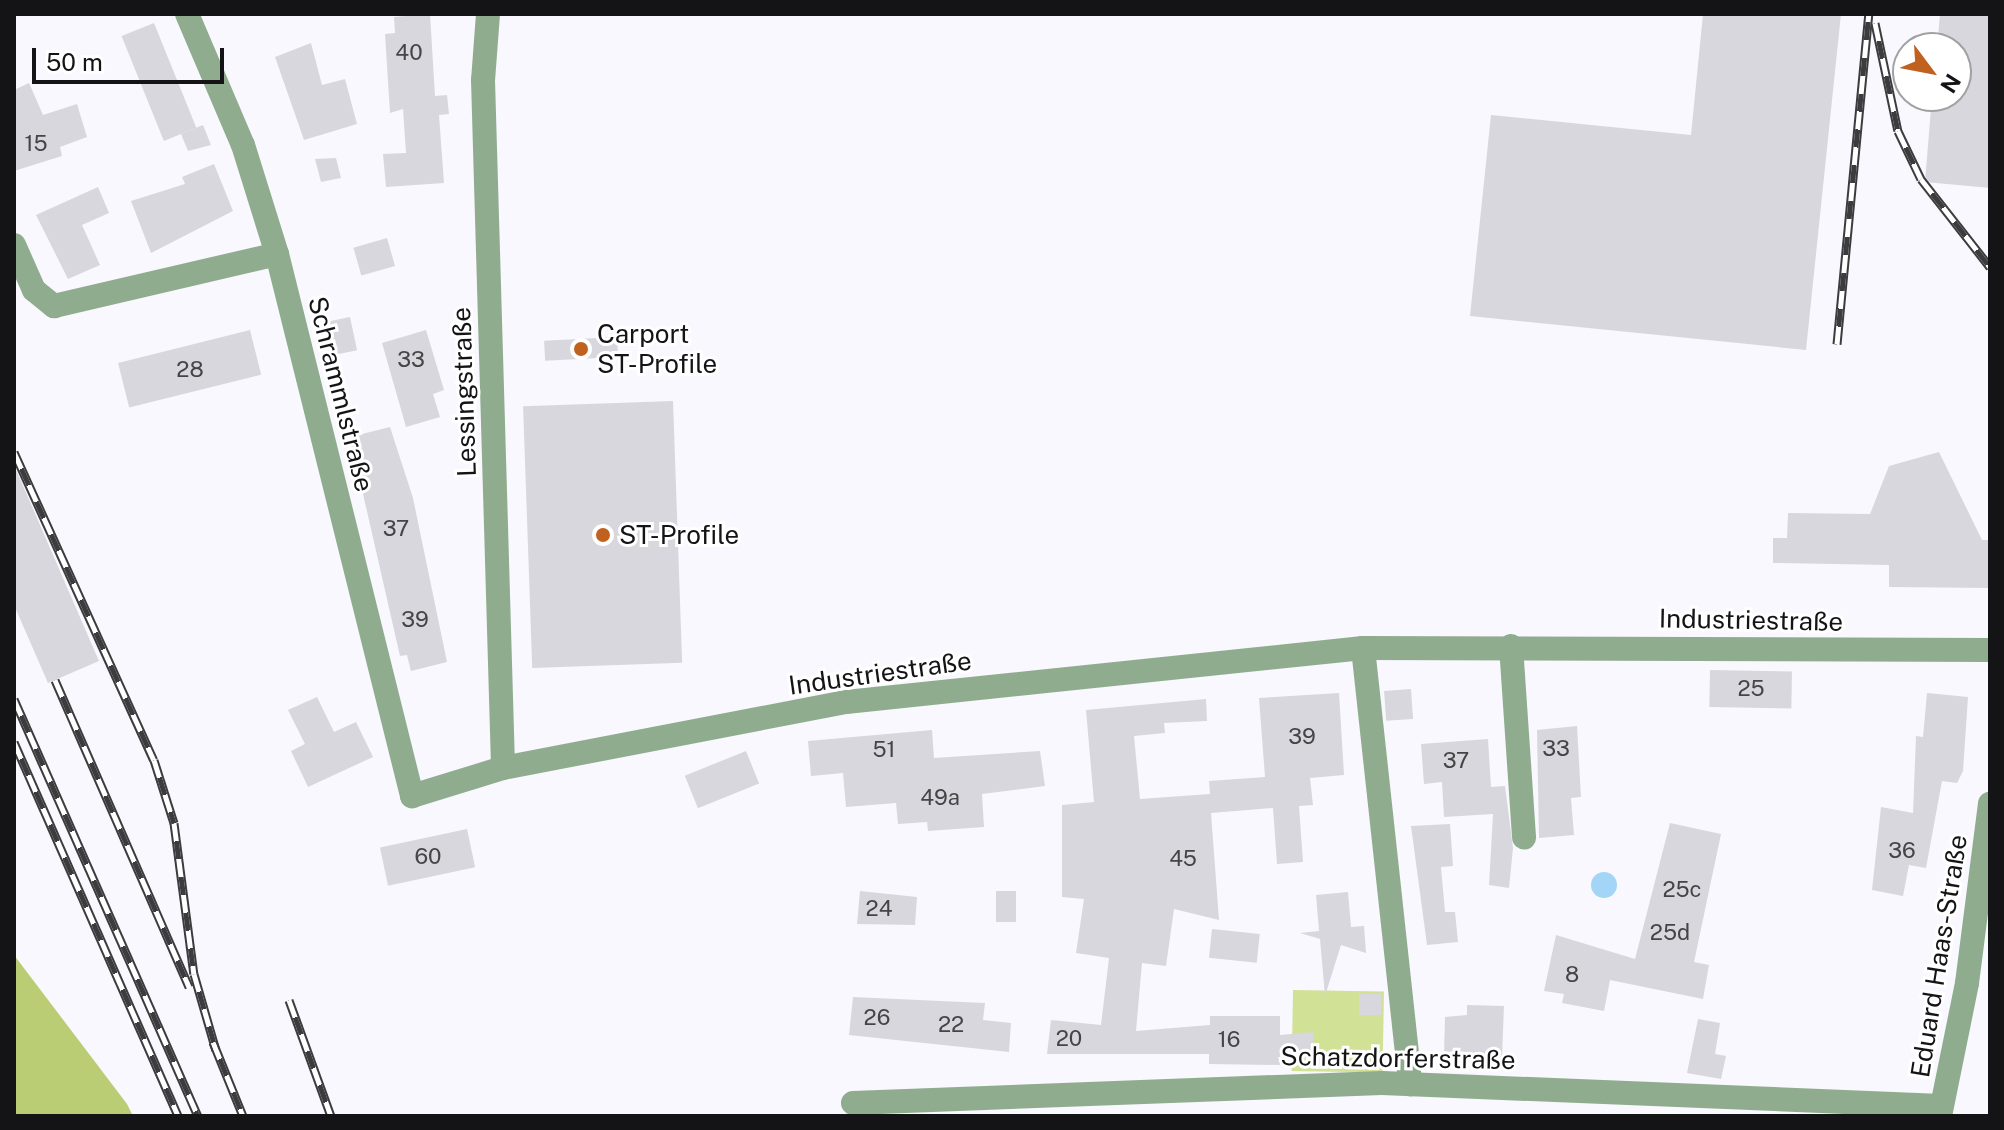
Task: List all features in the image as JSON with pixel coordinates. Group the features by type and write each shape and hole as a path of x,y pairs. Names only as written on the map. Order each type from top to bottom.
{"street":[{"name":"Schrammlstraße","path":"187,14 243,145 277,254 412,796"},
{"name":"Lessingstraße","path":"488,14 483,80 503,768"},
{"path":"14,245 34,290 54,306 277,254"},
{"path":"1511,646 1524,838"},
{"name":"Industriestraße","path":"412,796 503,768 846,702 1363,648 1511,646 1990,650"},
{"path":"1363,648 1410,1084"},
{"name":"Eduard Haas-Straße","path":"1941,1111 1990,803"},
{"name":"Schatzdorferstraße","path":"853,1103 1410,1084 1941,1111"}],"green space":[{"path":"14,955 127,1104 133,1116 16,1116"},
{"path":"1293,990 1384,992 1383,1073 1292,1071"}],"water":[{"path":"1604,872 1613,876 1617,885 1613,894 1604,898 1595,894 1591,885 1595,876"}],"building":[{"path":"430,14 435,96 447,95 449,114 439,115 444,183 386,187 383,154 406,153 403,109 390,113 385,34 395,33 394,17"},
{"path":"1703,14 1841,14 1806,350 1470,316 1491,115 1691,135"},
{"path":"1940,14 1990,14 1990,188 1925,182 1931,112 1972,112 1972,32 1938,32"},
{"path":"154,23 196,128 164,141 122,36"},
{"path":"311,43 322,85 345,79 357,124 304,140 275,57"},
{"path":"29,83 43,115 77,104 87,137 60,147 62,156 14,171 14,90"},
{"path":"203,125 211,145 188,151 181,134"},
{"path":"336,158 341,178 321,182 315,159"},
{"path":"214,164 233,211 151,253 131,201 185,184 182,177"},
{"path":"98,187 109,213 82,225 100,265 68,279 36,215"},
{"path":"387,238 395,266 361,276 353,248"},
{"path":"350,317 357,350 337,355 329,321"},
{"path":"250,330 261,375 129,408 118,363"},
{"path":"426,330 444,390 433,394 440,417 406,427 382,343"},
{"name":"Carport ST-Profile","path":"617,337 618,357 545,361 544,341"},
{"name":"ST-Profile","path":"673,401 682,663 532,668 523,406"},
{"path":"390,427 413,498 447,662 411,671 407,655 400,656 350,437"},
{"path":"1939,452 1982,540 1990,540 1990,588 1889,587 1889,565 1773,563 1773,538 1787,538 1788,513 1870,514 1889,466"},
{"path":"14,465 99,661 48,683 14,605"},
{"path":"1710,670 1792,671 1791,708 1709,707"},
{"path":"1411,689 1413,719 1386,721 1384,691"},
{"path":"1339,693 1344,775 1310,778 1313,805 1299,806 1303,862 1277,864 1273,808 1211,813 1219,920 1174,909 1166,966 1142,963 1136,1031 1210,1025 1210,1016 1280,1016 1280,1035 1313,1032 1314,1053 1280,1055 1280,1065 1209,1064 1209,1054 1047,1054 1051,1020 1101,1025 1109,958 1076,953 1084,899 1062,897 1062,805 1094,802 1086,710 1206,699 1207,721 1164,723 1165,733 1134,736 1140,799 1210,794 1209,781 1265,777 1259,698"},
{"path":"1927,693 1968,697 1963,771 1957,783 1942,781 1926,868 1909,865 1903,896 1872,890 1881,807 1913,813 1916,736 1923,737"},
{"path":"317,697 334,732 356,722 373,757 308,787 291,751 305,744 288,710"},
{"path":"1577,726 1581,797 1571,798 1574,835 1539,838 1537,730"},
{"path":"932,730 934,758 1040,751 1045,786 982,794 984,827 928,831 927,822 898,824 896,803 846,807 843,773 811,776 808,741"},
{"path":"1488,739 1491,787 1505,786 1513,848 1509,888 1489,885 1493,814 1444,817 1442,782 1424,784 1421,744"},
{"path":"746,751 759,783 698,808 685,776"},
{"path":"1670,823 1721,834 1694,962 1709,965 1703,999 1610,980 1604,1011 1562,1003 1564,994 1544,991 1556,935 1635,959"},
{"path":"1450,824 1453,866 1441,867 1445,912 1455,912 1458,942 1427,945 1411,826"},
{"path":"467,829 475,867 388,886 380,848"},
{"path":"860,891 917,897 915,925 857,924"},
{"path":"996,891 1016,891 1016,922 996,922"},
{"path":"1348,892 1351,927 1364,926 1366,953 1341,945 1325,996 1320,939 1300,933 1319,931 1316,895"},
{"path":"1212,929 1260,934 1257,963 1209,958"},
{"path":"1359,994 1381,994 1381,1015 1359,1015"},
{"path":"853,997 985,1003 983,1020 1011,1023 1009,1052 849,1035"},
{"path":"1467,1005 1504,1006 1502,1057 1444,1055 1445,1017 1467,1015"},
{"path":"1698,1019 1720,1023 1715,1054 1726,1056 1721,1079 1687,1073"}],"railway":[{"path":"1837,344 1869,14"},
{"path":"1875,23 1898,131 1921,179 1990,267"},
{"path":"14,452 154,760 174,823 194,974 216,1050"},
{"path":"55,680 189,987"},
{"path":"14,699 198,1116"},
{"path":"14,742 178,1116"},
{"path":"289,1000 331,1116"},
{"path":"213,1042 243,1116"}],"place":[{"name":"Carport ST-Profile","path":"581,349"},
{"name":"ST-Profile","path":"603,535"}]}
